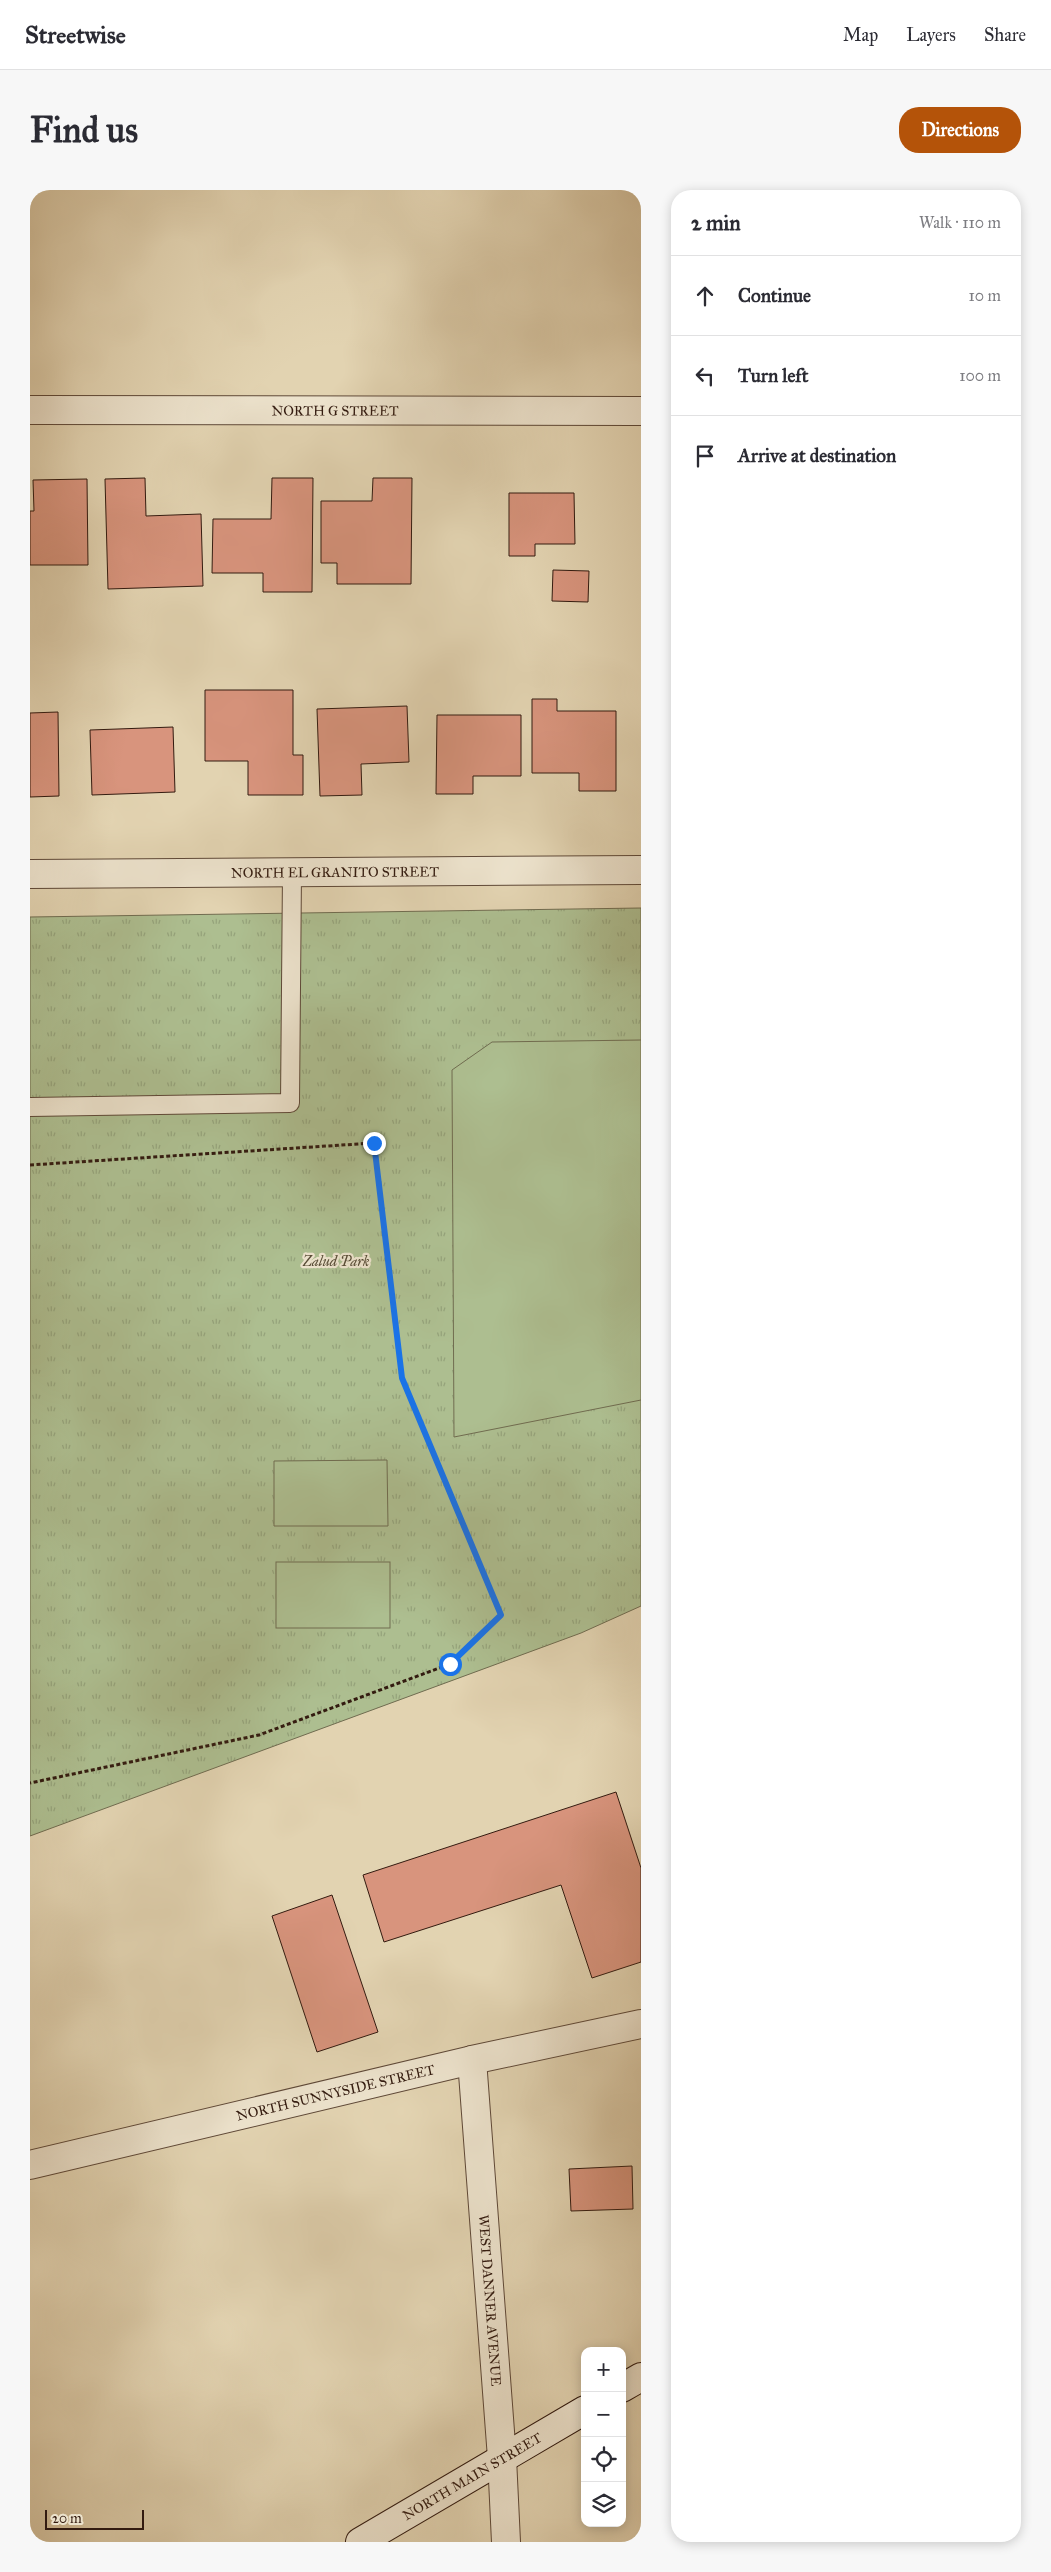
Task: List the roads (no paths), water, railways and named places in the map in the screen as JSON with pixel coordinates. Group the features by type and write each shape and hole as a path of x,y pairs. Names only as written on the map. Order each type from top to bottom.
{"street":[{"name":"NORTH G STREET","path":"30,410 641,411"},
{"name":"NORTH EL GRANITO STREET","path":"30,874 641,870"},
{"name":"NORTH SUNNYSIDE STREET","path":"30,2165 472,2060 641,2024"},
{"name":"WEST DANNER AVENUE","path":"472,2060 502,2458 506,2542"},
{"path":"626,2386 641,2377"},
{"name":"NORTH MAIN STREET","path":"360,2542 581,2412"}],"lane":[{"path":"30,1107 290,1103 292,872"}],"park label":[{"name":"Zalud Park","path":"336,1261"}]}
